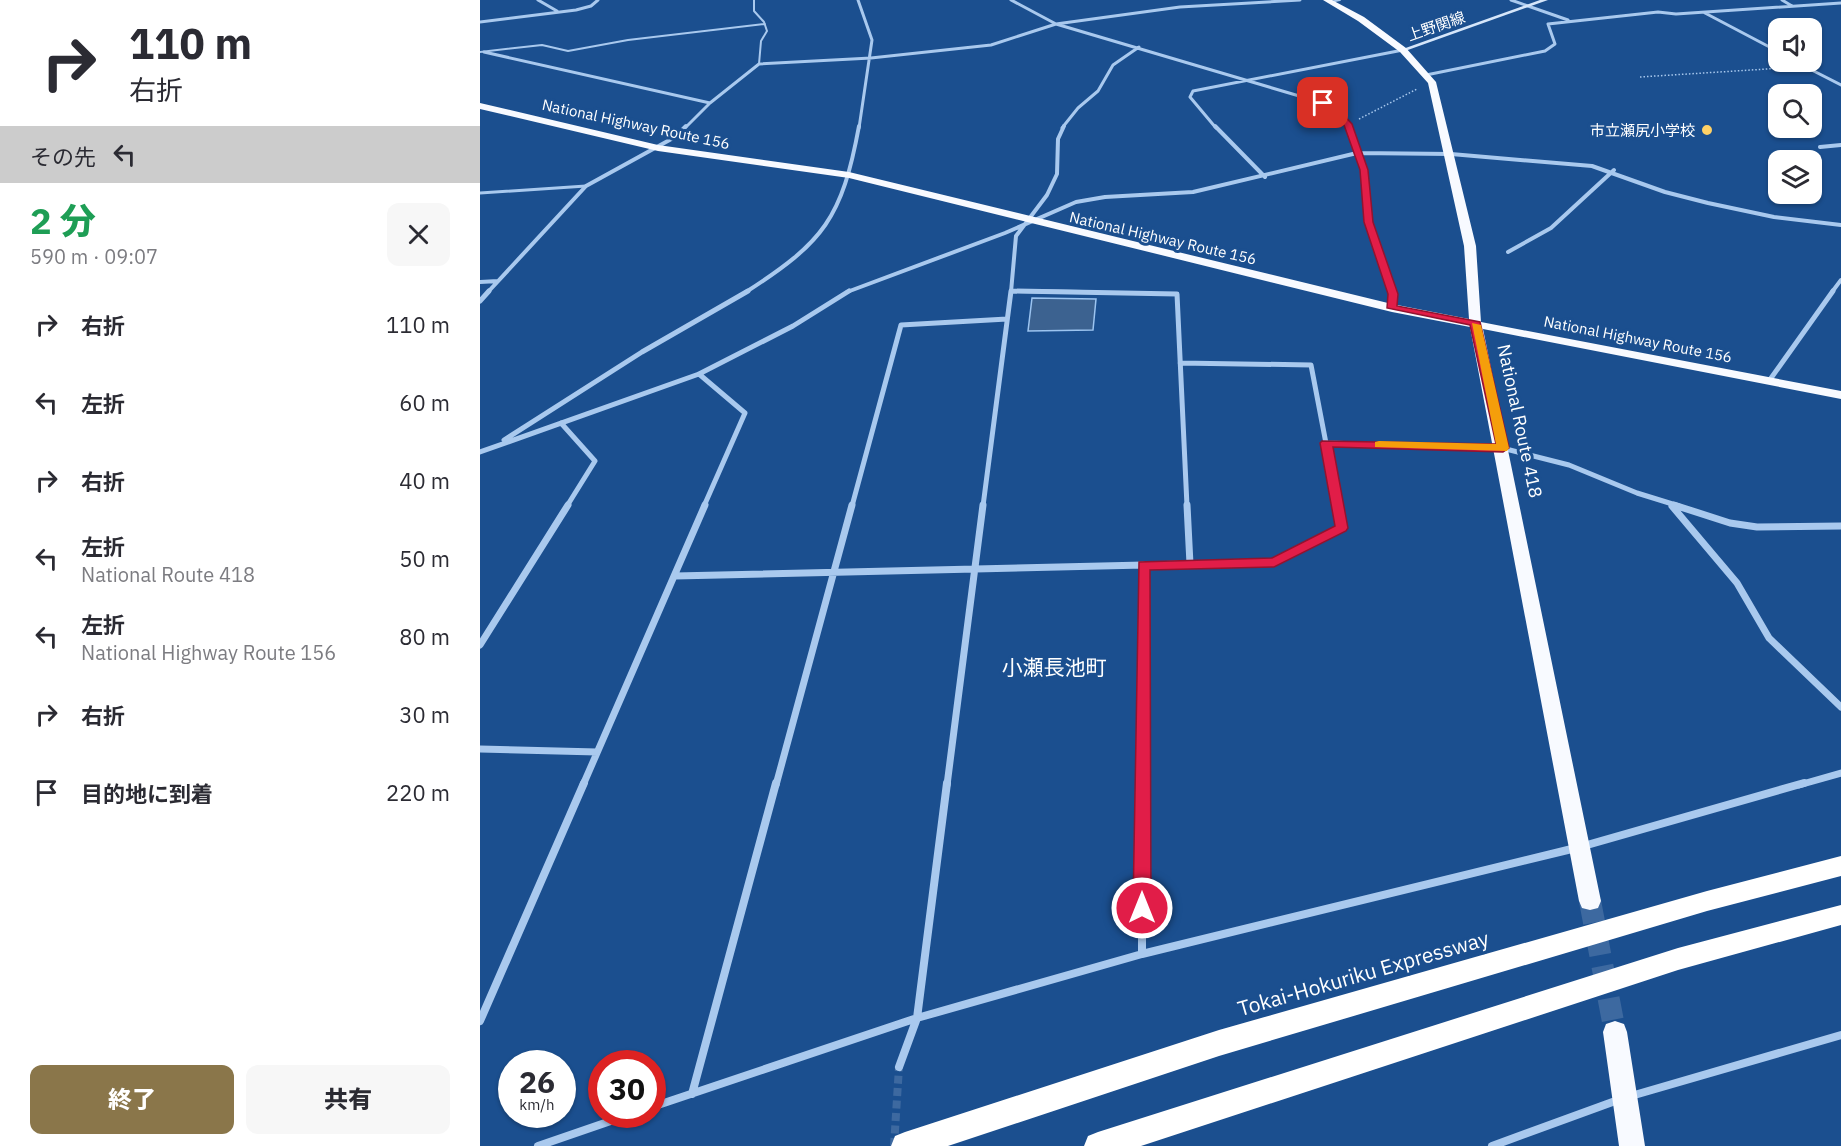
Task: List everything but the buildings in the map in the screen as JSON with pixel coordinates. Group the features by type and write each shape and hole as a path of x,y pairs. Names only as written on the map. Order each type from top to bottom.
{"highway":[{"name":"National Route 418","path":"1332,1 1403,50 1429,79 1451,154 1470,246 1475,322 1503,448 1590,901"},
{"name":"National Highway Route 156","path":"480,106 658,147 849,175 1028,221 1392,308 1475,322 1841,395"},
{"name":"Tokai-Hokuriku Expressway","path":"905,1146 1219,1043 1707,901 1841,866"},
{"path":"1098,1146 1678,959 1841,915"},
{"path":"1615,1032 1632,1146"}],"main road":[{"name":"上野関線","path":"1403,50 1545,0"}],"street":[{"path":"538,0 558,11"},
{"path":"480,22 591,6 598,0"},
{"path":"490,448 548,415 639,353 797,258 827,226 849,175 871,58 872,40 858,0"},
{"path":"1011,0 1056,24 1323,103 1335,111 1348,124 1364,170 1368,189 1369,222 1393,294 1392,308"},
{"path":"480,301 586,186 675,137 710,103 759,64 871,58 991,45 1056,24 1180,7 1300,0"},
{"path":"1511,0 1572,21"},
{"path":"1782,0 1792,6"},
{"path":"1429,79 1545,51 1556,44 1548,24 1658,12 1705,12 1841,3"},
{"path":"1705,12 1768,46"},
{"path":"899,1067 917,1018 1011,291 1016,236 1047,195 1057,174 1058,139 1062,128 1078,108 1098,91 1113,65 1139,47"},
{"path":"1265,177 1196,107 1190,97 1193,91 1403,50"},
{"path":"482,52 710,103"},
{"path":"1816,72 1841,85"},
{"path":"1820,147 1841,145"},
{"path":"480,452 699,374 793,326 854,288 1005,233 1076,202 1105,197 1193,192 1265,177 1357,153 1451,154 1592,166 1614,170 1650,187 1707,204 1841,225"},
{"path":"1508,252 1522,247 1545,231 1614,170"},
{"path":"1769,381 1841,280"},
{"path":"480,282 498,281"},
{"path":"1011,291 1177,294 1190,564"},
{"path":"692,1094 832,572 901,325 1007,319"},
{"path":"675,576 1274,562 1342,528 1311,365 1180,363"},
{"path":"480,1021 745,413 699,374"},
{"path":"480,645 595,461 561,423"},
{"path":"1326,443 1503,448 1569,465 1672,505 1730,523 1757,527 1841,526"},
{"path":"1672,505 1737,583 1769,638 1841,707"},
{"path":"1142,954 1143,565"},
{"path":"480,749 597,752"},
{"path":"666,1102 917,1018 1142,954 1580,847 1841,773"},
{"path":"1492,1146 1625,1097 1841,1035"},
{"path":"538,1146 590,1128"}],"lane":[{"path":"754,0 754,11 765,24 767,31 761,41 759,64"},
{"path":"482,52 542,45 568,51 628,40 765,24"},
{"path":"480,193 586,186"}],"path":[{"path":"1640,77 1768,69"},
{"path":"1348,124 1429,79"}],"water":[{"path":"1032,298 1096,299 1093,330 1028,331"}],"tunnel":[{"path":"1590,901 1615,1032"},
{"path":"894,1146 899,1067"}],"slow traffic":[{"path":"1379,445 1503,448 1475,325"}],"place":[{"name":"市立瀬尻小学校","path":"1707,130"}],"district":[{"name":"小瀬長池町","path":"1054,667"}],"route":[{"path":"1142,908 1143,565 1274,562 1342,528 1326,443 1503,448 1475,322 1392,308 1393,294 1369,222 1368,189 1364,170 1348,124 1323,103"}]}
